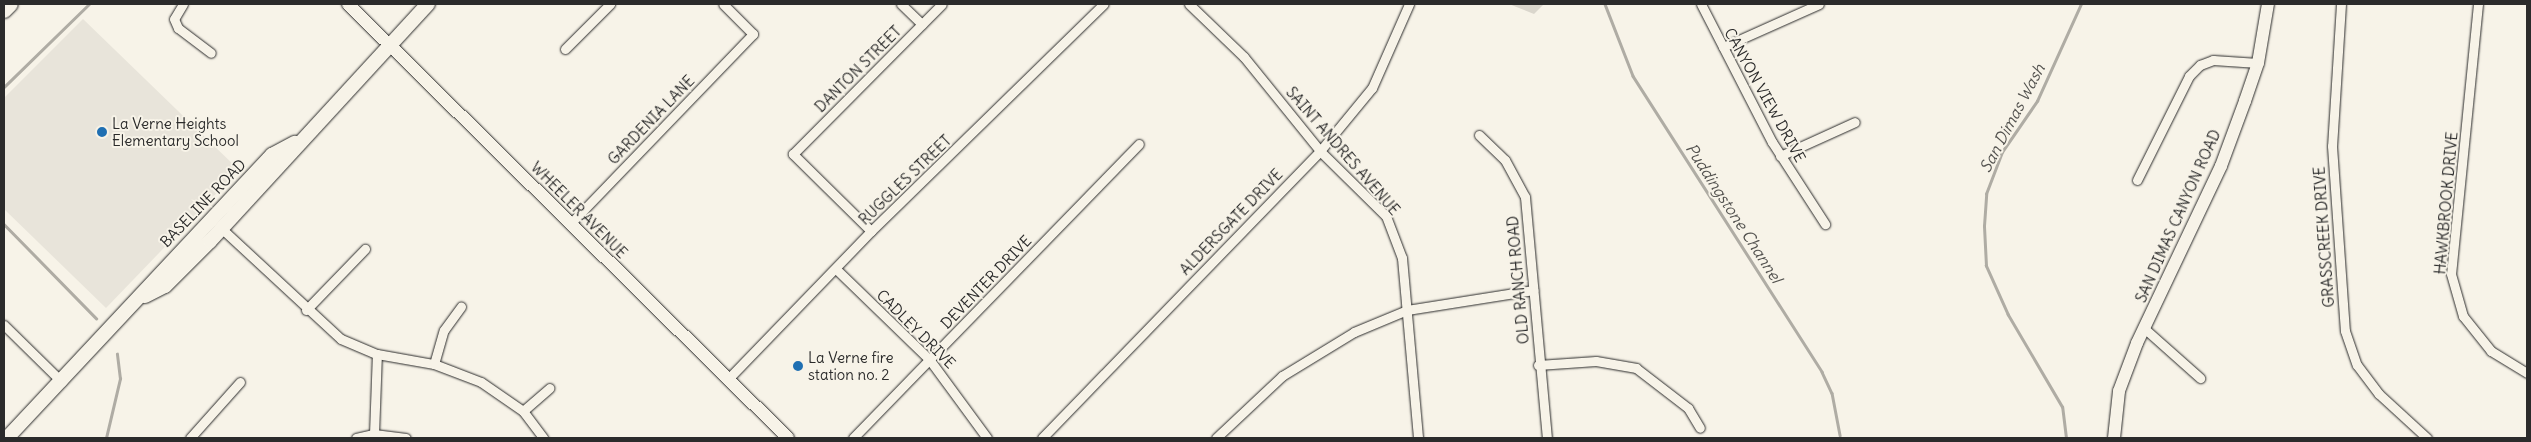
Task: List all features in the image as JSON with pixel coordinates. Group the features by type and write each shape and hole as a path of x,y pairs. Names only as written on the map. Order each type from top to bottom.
{"highway":[{"path":"4,10 10,4"}],"main road":[{"name":"WHEELER AVENUE","path":"348,4 788,438"},
{"name":"BASELINE ROAD","path":"7,438 145,296 165,286 282,165 295,143 428,4"},
{"name":"SAN DIMAS CANYON ROAD","path":"2114,438 2119,391 2145,329 2221,166 2258,63 2268,4"},
{"name":"BASELINE ROAD","path":"145,296 154,276 272,155 295,143"}],"street":[{"path":"183,4 174,19 178,28 211,53"},
{"path":"566,49 610,4"},
{"name":"GARDENIA LANE","path":"570,224 753,34 723,4"},
{"path":"901,4 922,24"},
{"name":"DANTON STREET","path":"871,231 793,154 942,4"},
{"name":"RUGGLES STREET","path":"728,379 871,231 1104,4"},
{"name":"SAINT ANDRES AVENUE","path":"1188,4 1244,57 1320,151 1386,216 1402,258 1418,438"},
{"name":"ALDERSGATE DRIVE","path":"1042,438 1320,151 1372,88 1409,4"},
{"name":"CANYON VIEW DRIVE","path":"1701,4 1780,156 1825,224"},
{"path":"1723,47 1819,4"},
{"name":"GRASSCREEK DRIVE","path":"2341,4 2332,146 2344,331 2357,365 2379,394 2427,438"},
{"name":"HAWKBROOK DRIVE","path":"2478,4 2451,274 2463,316 2491,351 2527,373"},
{"path":"2137,180 2189,76 2200,65 2213,60 2258,63"},
{"path":"1780,156 1855,122"},
{"name":"OLD RANCH ROAD","path":"1479,135 1518,179 1524,197 1534,290 1538,365 1547,438"},
{"name":"DEVENTER DRIVE","path":"853,438 1139,144"},
{"path":"221,228 306,310 341,339 377,354 434,364 481,382 523,411 542,438"},
{"path":"306,310 365,248"},
{"name":"CADLEY DRIVE","path":"836,269 930,359 987,438"},
{"path":"1216,438 1282,376 1354,332 1408,310 1534,290"},
{"path":"434,364 444,330 461,307"},
{"path":"4,326 62,382"},
{"path":"2145,329 2200,378"},
{"path":"374,434 377,354"},
{"path":"1538,365 1596,361 1636,368 1688,408 1700,428"},
{"path":"190,438 240,382"},
{"path":"523,411 549,388"},
{"path":"356,438 374,434 406,438"}],"shaded area":[{"path":"1509,4 1544,4 1534,14"},
{"name":"La Verne Heights Elementary School","path":"83,19 239,170 106,308 4,209 4,98"}],"waterway":[{"path":"4,87 89,4"},
{"name":"Puddingstone Channel","path":"1605,4 1633,76 1822,372 1832,393 1840,435"},
{"name":"San Dimas Wash","path":"2066,438 2062,407 2008,315 1986,266 1984,226 1986,194 2002,152 2037,101 2081,4"},
{"path":"4,224 96,318"},
{"path":"106,438 120,379 117,354"}],"place":[{"name":"La Verne Heights Elementary School","path":"102,132"},
{"name":"La Verne fire station no. 2","path":"798,366"}]}
